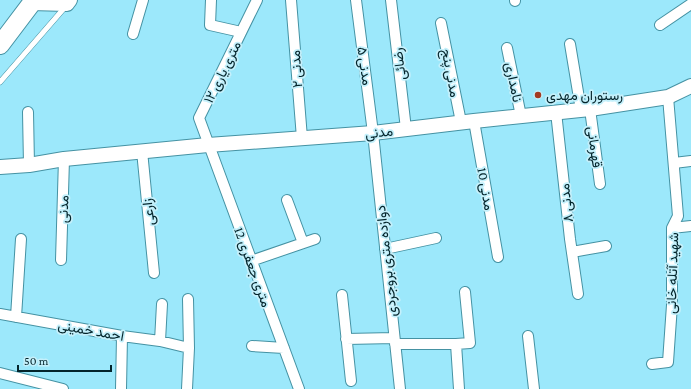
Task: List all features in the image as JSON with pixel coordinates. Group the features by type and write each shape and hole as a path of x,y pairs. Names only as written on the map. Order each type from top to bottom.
{"highway":[{"path":"0,45 33,1"}],"main road":[{"path":"33,1 69,2"},
{"name":"مدنی","path":"0,167 28,165 64,159 208,145 374,133 586,109 668,97 691,86"}],"street":[{"path":"133,34 143,0"},
{"path":"211,0 210,26 241,32"},
{"name":"۱۲ متری یاری","path":"208,145 199,118 257,0"},
{"name":"مدنی ۲","path":"291,0 302,138"},
{"name":"مدنی ۵","path":"356,0 374,133"},
{"name":"رضائی","path":"391,0 406,129"},
{"path":"660,25 691,4"},
{"name":"مدنی پنج","path":"441,23 467,122"},
{"name":"قهرمانی","path":"570,44 586,109 600,184"},
{"name":"نامداری","path":"507,48 521,116"},
{"name":"شهید آتله خانی","path":"652,364 668,362 672,305 672,228 678,216 668,97"},
{"path":"28,112 28,165"},
{"name":"مدنی ۸","path":"556,112 578,294"},
{"name":"مدنی 10","path":"467,122 498,257"},
{"name":"دوازده متری بروجردی","path":"374,133 400,389"},
{"name":"12 متری جعفری","path":"208,145 299,389"},
{"name":"زارعی","path":"142,151 154,273"},
{"name":"مدنی","path":"61,260 64,159"},
{"path":"674,163 691,162"},
{"path":"287,200 303,243"},
{"path":"672,228 691,226"},
{"path":"385,249 436,238"},
{"path":"16,317 21,239"},
{"path":"251,261 316,239"},
{"path":"572,252 606,246"},
{"path":"346,339 456,344 470,343 465,292"},
{"path":"342,295 351,381"},
{"path":"187,389 189,348 188,299"},
{"path":"160,341 162,304"},
{"name":"احمد خمینی","path":"0,314 122,336 160,341 189,348"},
{"path":"121,389 122,336"},
{"path":"528,336 534,389"},
{"path":"456,344 459,389"},
{"path":"252,346 284,348"},
{"path":"0,373 63,389"}],"lane":[{"path":"0,82 69,2"}],"place":[{"name":"رستوران مهدی","path":"538,95"}]}
